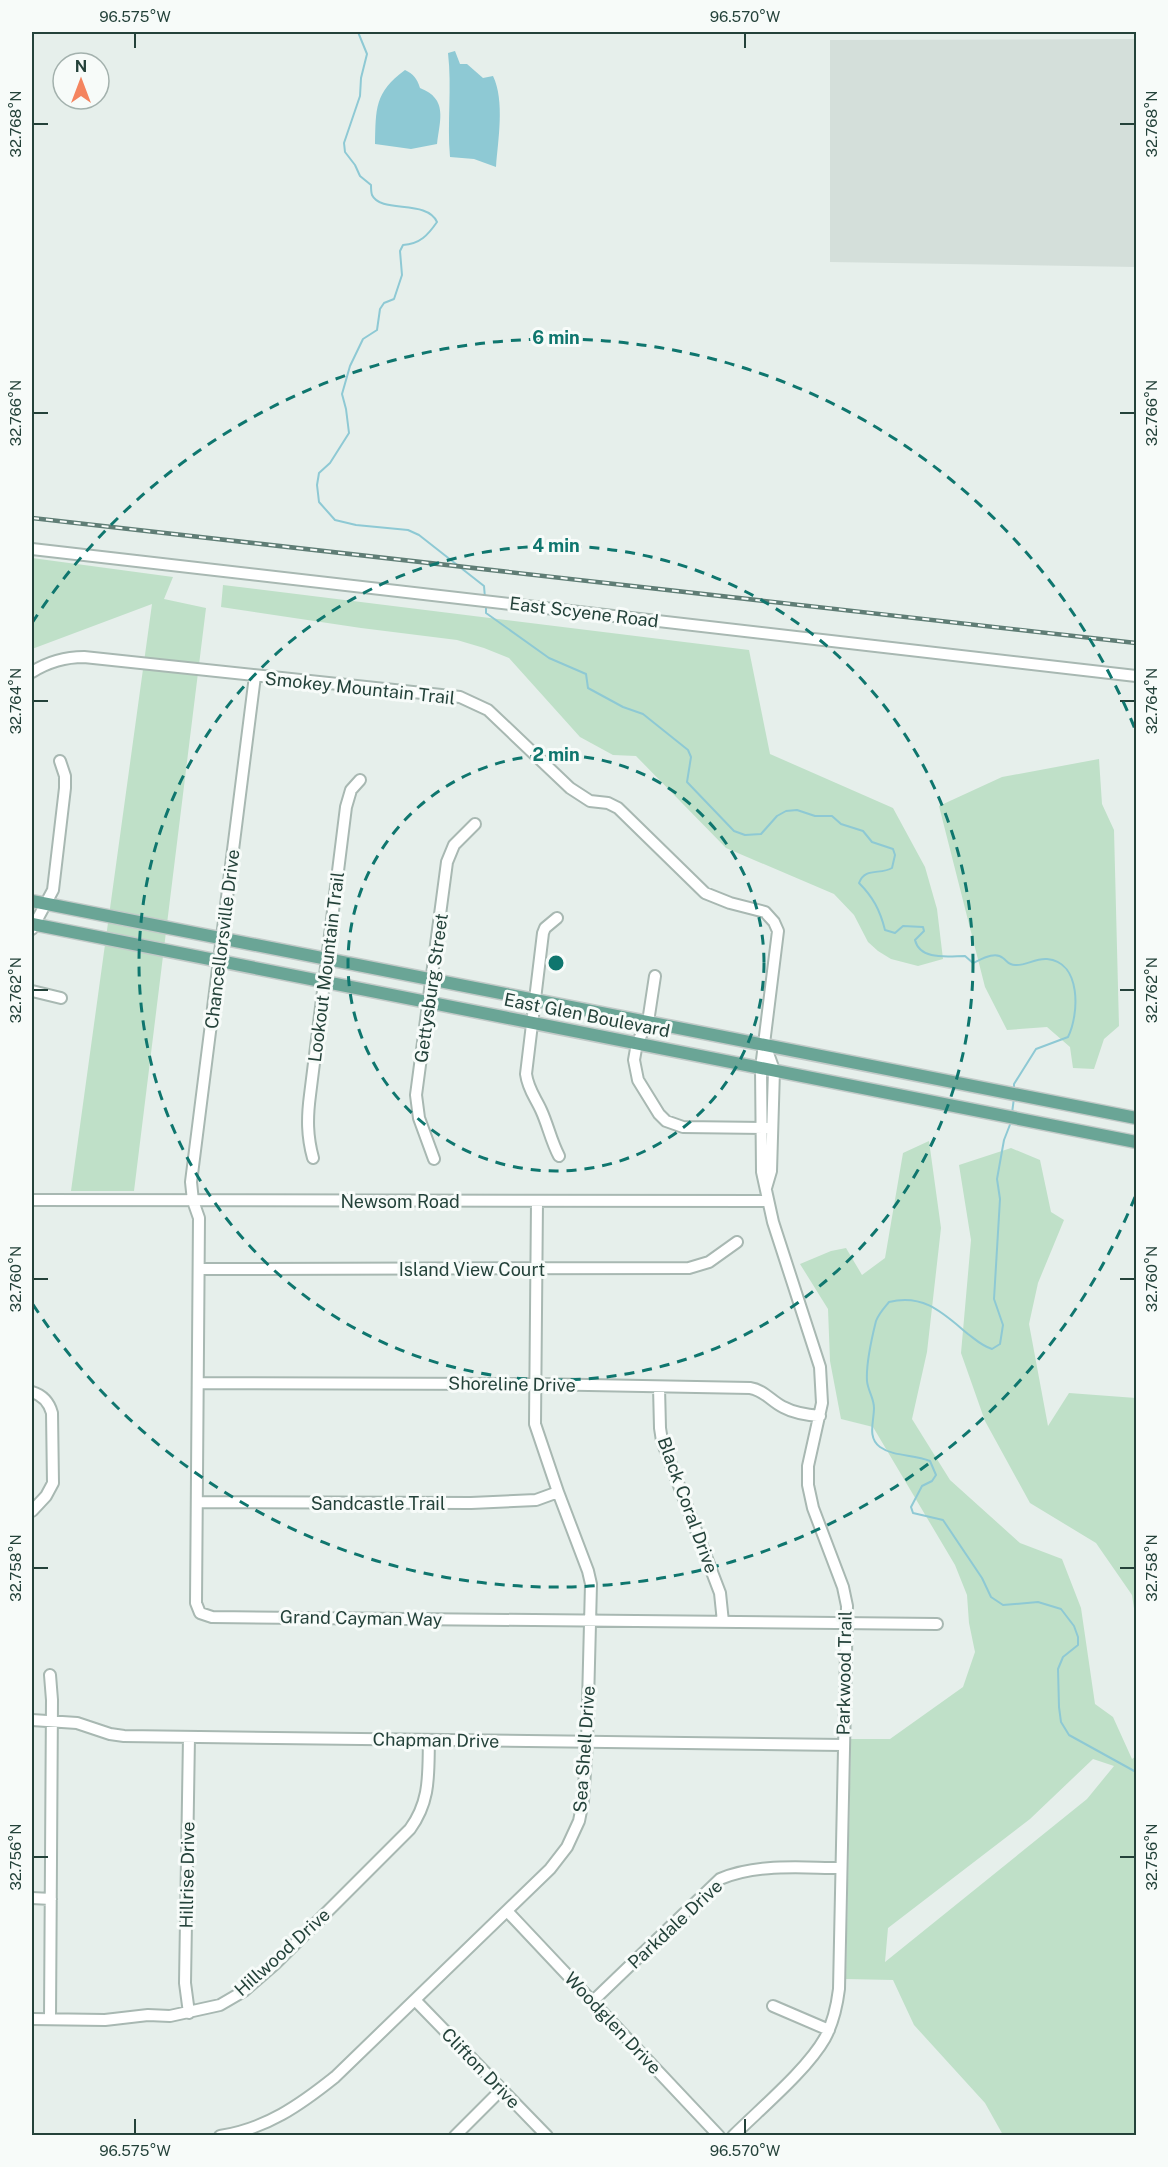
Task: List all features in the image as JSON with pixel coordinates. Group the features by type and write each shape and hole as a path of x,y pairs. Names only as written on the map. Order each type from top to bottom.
{"main road":[{"name":"East Glen Boulevard","path":"32,901 1137,1118"},
{"name":"East Glen Boulevard","path":"32,926 324,981 1137,1142"}],"street":[{"name":"East Scyene Road","path":"32,549 1137,676"},
{"name":"Smokey Mountain Trail","path":"32,672 69,657 84,657 460,697 488,710 570,788 590,801 608,803 618,808 705,893 730,903 765,912 774,922 778,931 765,1045"},
{"name":"Chancellorsville Drive","path":"193,1200 191,1182 193,1163 255,676"},
{"path":"32,926 53,890 65,788 65,776 60,761"},
{"name":"Lookout Mountain Trail","path":"313,1158 307,1122 324,981 346,807 351,790 360,780"},
{"name":"Gettysburg Street","path":"434,1159 416,1108 447,862 454,845 475,824"},
{"path":"556,918 543,933 537,1000 526,1074 530,1093 541,1110 553,1145 560,1156"},
{"path":"655,976 648,1022 637,1043 634,1059 636,1074 659,1114 666,1121 684,1127 767,1128"},
{"path":"32,991 61,998"},
{"name":"Parkwood Trail","path":"765,1045 761,1068 767,1128"},
{"name":"Parkwood Trail","path":"733,2136 804,2065 824,2040 836,2009 839,1989 847,1606 843,1587 813,1508 808,1485 808,1466 820,1416 822,1393 820,1367 801,1311 762,1172 774,1070 765,1045"},
{"name":"Newsom Road","path":"32,1200 768,1200"},
{"name":"Grand Cayman Way","path":"193,1200 199,1218 196,1602 200,1613 206,1616 937,1624"},
{"name":"Sea Shell Drive","path":"220,2136 271,2122 306,2101 335,2077 550,1869 567,1847 579,1821 583,1801 587,1742 591,1584 535,1424 537,1201"},
{"name":"Island View Court","path":"199,1269 689,1268 709,1262 737,1242"},
{"name":"Shoreline Drive","path":"198,1383 535,1384 756,1389 784,1407 799,1413 820,1416"},
{"name":"Black Coral Drive","path":"659,1387 662,1441 720,1593 723,1622"},
{"path":"32,1392 40,1395 50,1405 52,1413 53,1483 46,1496 32,1511"},
{"name":"Sandcastle Trail","path":"197,1502 471,1503 536,1500 558,1492"},
{"path":"50,1675 52,1689 50,2019"},
{"name":"Chapman Drive","path":"32,1720 77,1723 110,1734 124,1736 843,1745"},
{"name":"Hillrise Drive","path":"189,1737 185,1983 189,2013"},
{"name":"Hillwood Drive","path":"32,2019 105,2020 148,2015 170,2016 220,2005 244,1991 275,1964 410,1829 418,1817 426,1794 429,1740"},
{"name":"Parkdale Drive","path":"593,2001 720,1879 743,1871 762,1869 841,1868"},
{"path":"32,1898 51,1899"},
{"name":"Woodglen Drive","path":"507,1911 718,2136"},
{"name":"Clifton Drive","path":"415,2000 547,2136"},
{"path":"773,2006 829,2030"},
{"path":"455,2136 502,2089"}],"shaded area":[{"path":"1136,39 1136,267 830,262 830,40"}],"green space":[{"path":"32,558 173,577 164,599 206,608 134,1191 71,1191 152,604 32,649"},
{"path":"223,585 749,650 770,754 893,808 925,867 937,909 943,959 918,966 891,959 868,942 854,915 834,894 726,848 636,756 613,755 580,737 509,658 457,640 221,607"},
{"path":"1099,759 1102,804 1114,830 1119,1026 1104,1039 1094,1069 1073,1068 1070,1047 1047,1027 1007,1030 985,987 939,806 1002,777"},
{"path":"929,1141 941,1228 927,1352 912,1419 950,1480 1020,1543 1062,1559 1081,1608 1095,1704 1113,1717 1132,1759 1136,1756 1136,2135 1003,2135 985,2103 914,2025 893,1980 846,1979 851,1739 890,1739 963,1687 975,1652 969,1623 967,1595 955,1565 873,1427 841,1419 830,1361 828,1309 800,1264 831,1251 846,1248 862,1275 885,1258 903,1153","holes":["1093,1759 1114,1766 1087,1799 885,1962 888,1928 1030,1819"]},
{"path":"1011,1148 1040,1160 1051,1212 1064,1220 1038,1283 1029,1324 1048,1426 1069,1393 1136,1398 1136,1622 1132,1595 1096,1543 1030,1503 985,1421 961,1353 971,1240 959,1165"}],"water":[{"path":"455,51 460,64 467,64 483,78 493,76 497,86 500,121 496,167 474,159 450,157 448,53"},
{"path":"405,70 414,77 420,88 435,98 438,104 440,118 437,144 411,149 375,144 377,111 382,94 387,86"}],"waterway":[{"path":"358,32 367,54 361,78 360,96 344,143 345,152 360,176 371,185 372,195 377,201 424,211 432,215 437,222 423,238 403,245 400,251 402,275 394,299 384,303 380,309 377,330 363,339 350,366 342,394 349,433 330,463 319,473 317,485 319,502 335,520 356,525 408,530 419,535 484,586 485,598"},
{"path":"486,604 486,613 549,658 586,674 588,688 623,707 643,714 688,750 691,757 687,782 734,831 745,835 761,834 777,816 786,811 797,810 815,816 832,816 841,824 863,831 872,842 893,849 895,855 892,868 869,873 859,883 875,904 885,930 895,933 903,926 923,927 924,931 915,940 918,947 936,956 965,956 973,963 996,955 1015,965 1047,959 1058,962 1067,969 1075,991 1074,1016 1068,1037 1036,1049 1014,1084 1014,1089"},
{"path":"1012,1113 1014,1098"},
{"path":"1011,1122 1004,1140 997,1179 1000,1199 994,1299 1003,1325 1000,1344 992,1349 985,1346 942,1313 923,1303 913,1300 889,1302 876,1321 868,1359 867,1381 874,1408 872,1434 876,1443 886,1450 930,1461 936,1475 932,1481 922,1486 911,1507 913,1513 943,1520 982,1578 991,1597 1003,1605 1038,1602 1061,1609 1074,1626 1078,1637 1078,1645 1063,1657 1058,1669 1061,1722 1069,1735 1136,1772"}],"railway":[{"path":"32,518 1136,643"}]}
